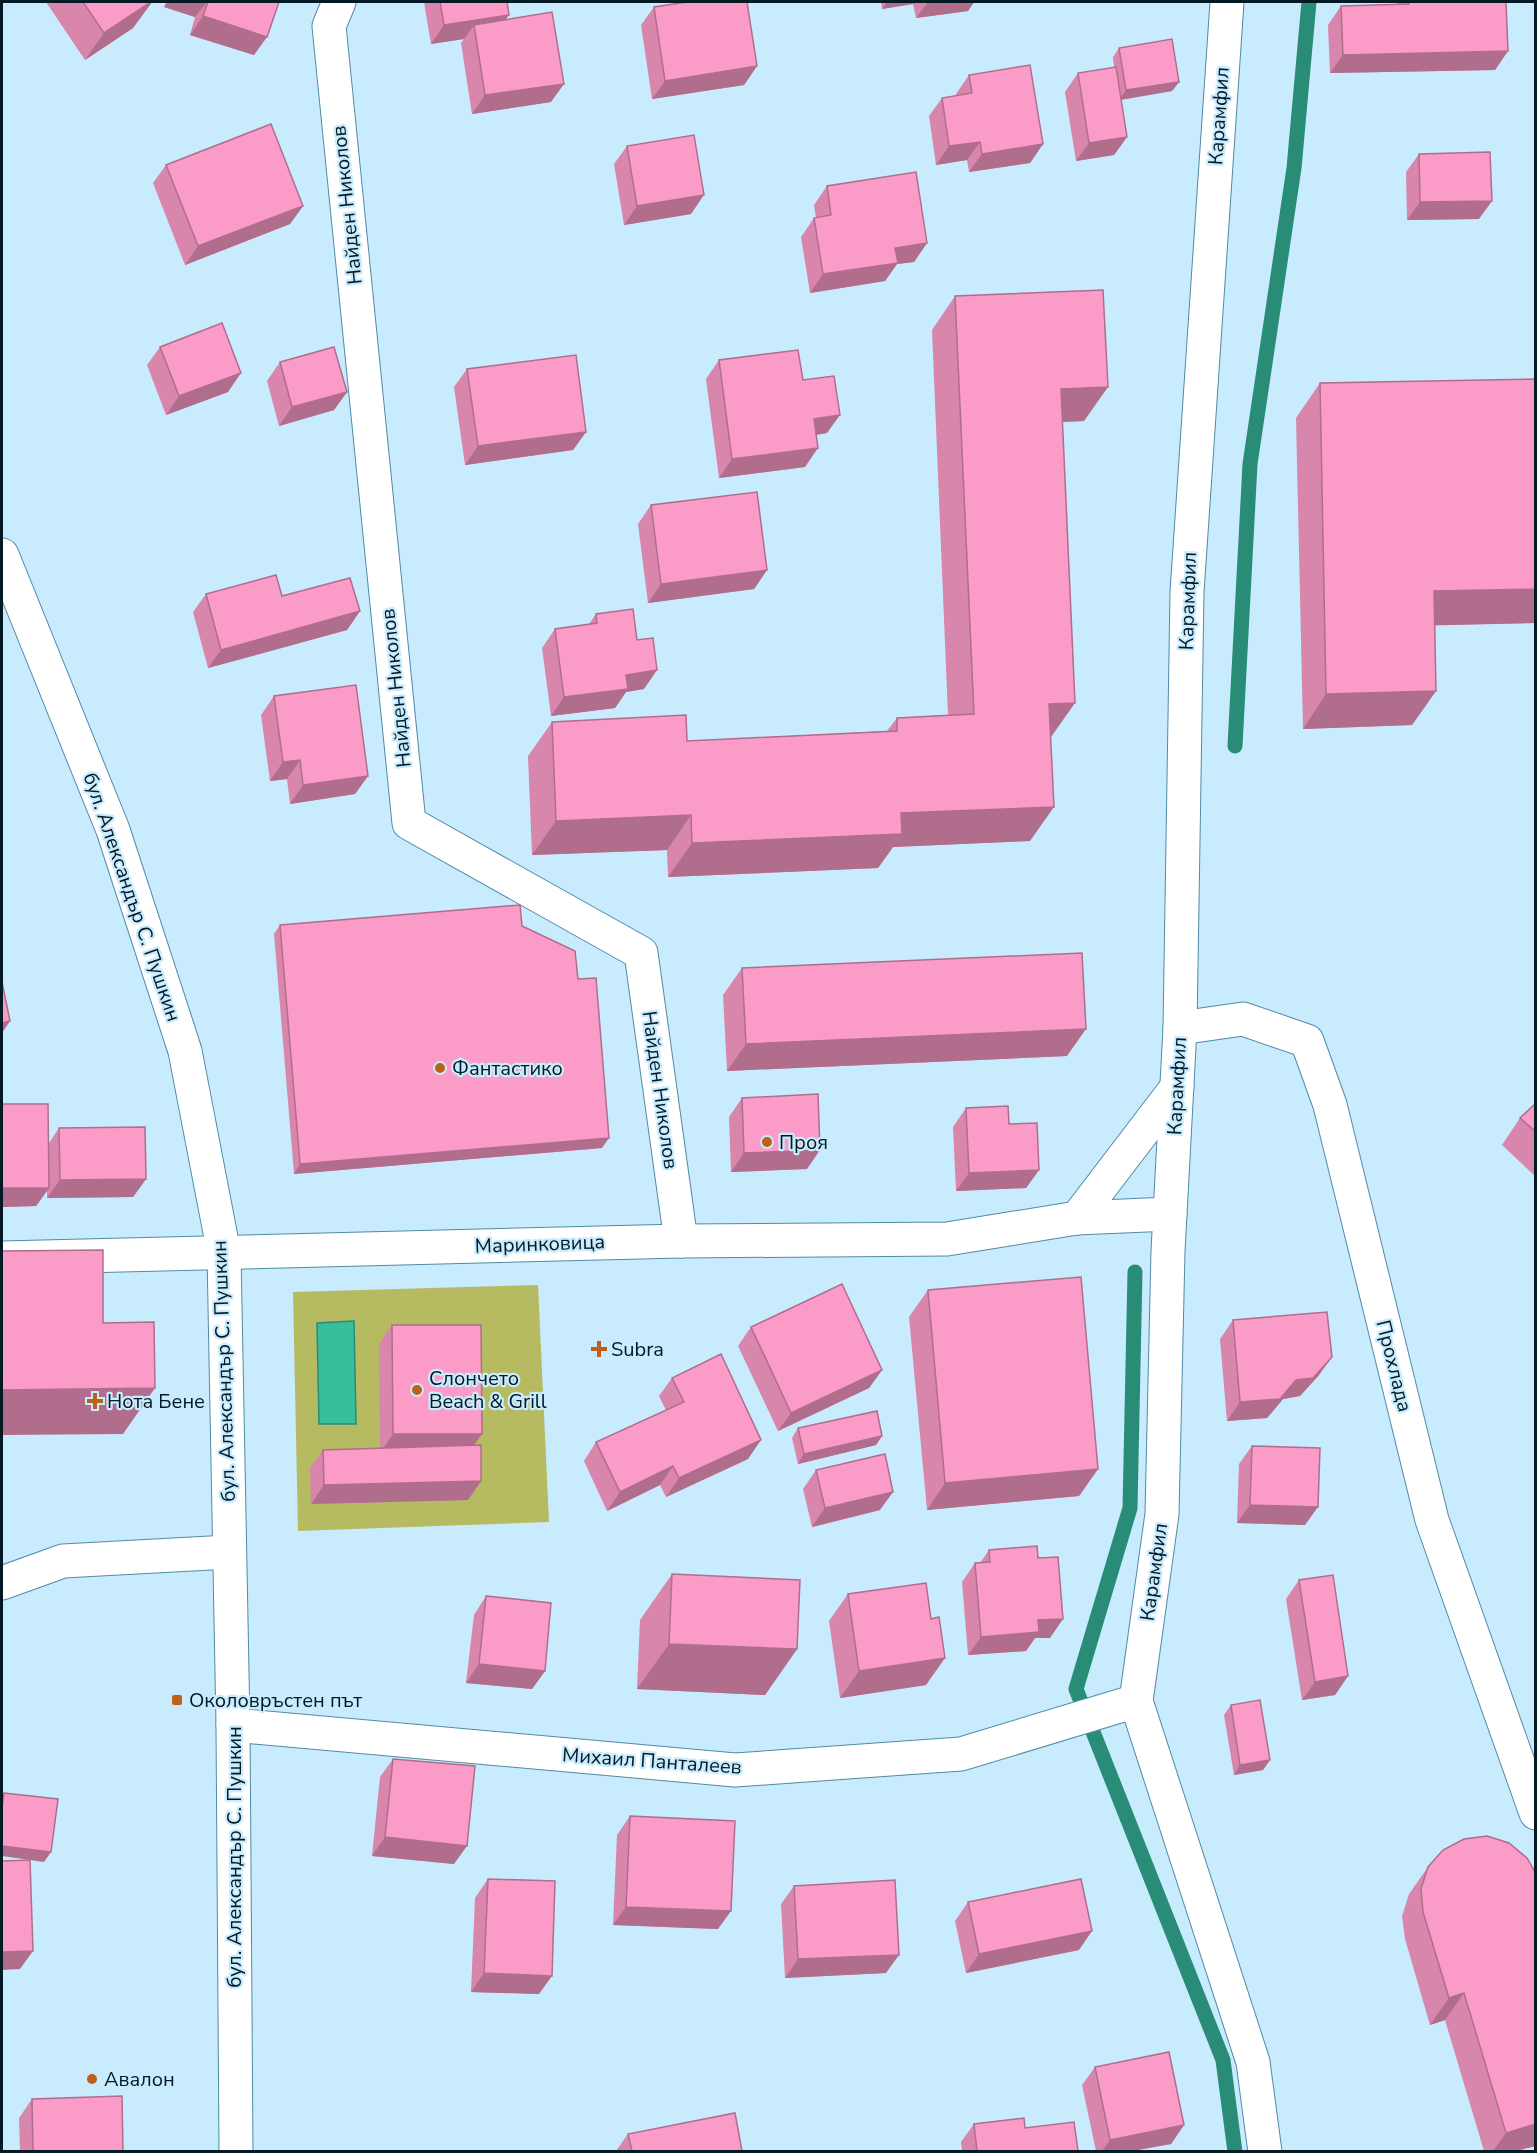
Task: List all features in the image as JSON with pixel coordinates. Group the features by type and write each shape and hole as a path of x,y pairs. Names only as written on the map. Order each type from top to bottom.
{"street":[{"name":"Найден Николов","path":"339,2 329,26 409,823 641,953 681,1241"},
{"name":"Карамфил","path":"1227,2 1186,592 1180,1028 1170,1214 1162,1514 1136,1701 1253,2062 1264,2151"},
{"name":"бул. Александър С. Пушкин","path":"2,555 112,830 185,1051 224,1253 233,1725 236,2151"},
{"name":"Прохлада","path":"1180,1028 1243,1018 1307,1041 1330,1105 1432,1520 1536,1813"},
{"path":"1077,1218 1178,1087"},
{"name":"Маринковица","path":"2,1258 681,1241 948,1239 1077,1218 1170,1214"},
{"path":"2,1583 63,1561 229,1552"},
{"name":"Михаил Панталеев","path":"233,1725 735,1770 961,1754 1136,1701"}],"shaded area":[{"path":"538,1285 549,1522 298,1531 293,1292"},
{"path":"354,1321 356,1424 319,1424 317,1323"}],"building":[{"path":"83,2 151,2 104,33"},
{"path":"208,2 279,2 267,37 203,16"},
{"path":"440,2 507,2 509,15 444,25"},
{"path":"687,2 747,2 757,66 665,81 654,7"},
{"path":"1409,2 1506,2 1508,51 1343,55 1341,6 1409,4"},
{"path":"552,12 564,84 485,95 474,25"},
{"path":"1172,39 1179,82 1126,90 1119,48"},
{"path":"1030,65 1043,144 982,154 980,142 949,146 942,98 972,93 969,75"},
{"path":"1116,67 1127,137 1089,143 1078,73"},
{"path":"271,124 303,206 198,246 166,165"},
{"path":"694,135 704,195 637,206 627,146"},
{"path":"1490,152 1492,201 1420,202 1419,154"},
{"path":"916,172 927,243 895,248 898,263 823,274 814,218 831,215 827,186"},
{"path":"1103,290 1108,387 1061,389 1075,703 1049,704 1054,807 901,813 902,834 692,843 691,815 556,821 552,722 686,715 687,741 897,731 897,718 974,714 955,296"},
{"path":"222,323 241,373 179,396 160,347"},
{"path":"334,347 347,392 292,407 280,362"},
{"path":"798,350 803,380 834,376 840,415 814,419 818,448 732,459 719,360"},
{"path":"576,355 586,432 478,446 467,369"},
{"path":"1536,379 1536,589 1434,591 1436,691 1326,694 1320,383"},
{"path":"757,492 767,570 661,584 651,505"},
{"path":"276,575 282,596 350,578 360,611 221,650 206,594"},
{"path":"633,609 637,640 653,638 657,670 626,675 628,689 564,697 555,629 597,623 596,614"},
{"path":"356,685 368,776 303,785 300,760 283,762 274,696"},
{"name":"Фантастико","path":"520,905 522,926 575,951 578,979 596,978 609,1138 300,1164 280,925"},
{"path":"1082,953 1086,1029 746,1044 742,968"},
{"path":"2,982 10,1021 2,1023"},
{"path":"818,1094 820,1150 744,1153 742,1098"},
{"path":"1536,1103 1536,1132 1520,1118"},
{"path":"2,1104 48,1104 49,1188 2,1188"},
{"path":"1008,1106 1009,1124 1037,1123 1039,1170 969,1173 966,1108"},
{"path":"145,1127 146,1179 60,1180 59,1128"},
{"path":"103,1250 103,1323 154,1322 155,1388 2,1390 2,1251"},
{"path":"1081,1277 1098,1469 945,1483 928,1290"},
{"path":"842,1284 882,1370 791,1413 751,1327"},
{"path":"1327,1312 1332,1357 1313,1378 1296,1380 1280,1399 1240,1402 1233,1320"},
{"path":"392,1325 481,1325 482,1434 393,1434"},
{"path":"721,1354 761,1440 679,1478 673,1466 620,1492 596,1442 684,1402 672,1378"},
{"path":"877,1411 882,1436 804,1454 798,1428"},
{"path":"481,1445 481,1481 324,1485 323,1450"},
{"path":"1252,1446 1320,1448 1318,1507 1250,1505"},
{"path":"885,1454 893,1492 825,1508 816,1470"},
{"path":"1037,1546 1038,1558 1058,1557 1063,1619 1038,1620 1039,1632 981,1637 975,1563 990,1562 989,1550"},
{"path":"672,1574 800,1580 797,1649 669,1644"},
{"path":"1333,1575 1348,1676 1315,1682 1299,1580"},
{"path":"926,1583 931,1619 939,1617 945,1658 859,1671 848,1594"},
{"path":"486,1596 551,1603 545,1671 479,1664"},
{"path":"1260,1700 1270,1760 1240,1765 1231,1705"},
{"path":"393,1759 475,1766 467,1846 385,1837"},
{"path":"4,1793 58,1799 51,1852 2,1846"},
{"path":"630,1816 735,1821 731,1911 626,1907"},
{"path":"1487,1836 1509,1843 1527,1858 1536,1874 1536,2124 1506,2133 1464,1993 1449,1998 1423,1912 1421,1889 1428,1867 1443,1850 1464,1839"},
{"path":"30,1860 33,1951 2,1952 2,1861"},
{"path":"488,1879 555,1881 552,1976 484,1973"},
{"path":"1081,1879 1092,1931 979,1954 968,1902"},
{"path":"895,1880 899,1955 798,1959 794,1886"},
{"path":"1169,2052 1184,2125 1110,2140 1095,2067"},
{"path":"122,2096 123,2151 33,2151 32,2099"},
{"path":"735,2113 742,2151 632,2151 628,2134"},
{"path":"1024,2118 1025,2128 1074,2122 1078,2151 977,2151 974,2124"}],"waterway":[{"path":"1235,746 1250,464 1294,168 1309,2"},
{"path":"1135,1272 1130,1508 1076,1689 1223,2060 1235,2152"}],"place":[{"name":"Фантастико","path":"440,1068"},
{"name":"Проя","path":"767,1142"},
{"name":"Subra","path":"599,1349"},
{"name":"Слончето Beach & Grill","path":"417,1390"},
{"name":"Нота Бене","path":"95,1401"},
{"name":"Околовръстен път","path":"177,1700"},
{"name":"Авалон","path":"92,2079"}]}
